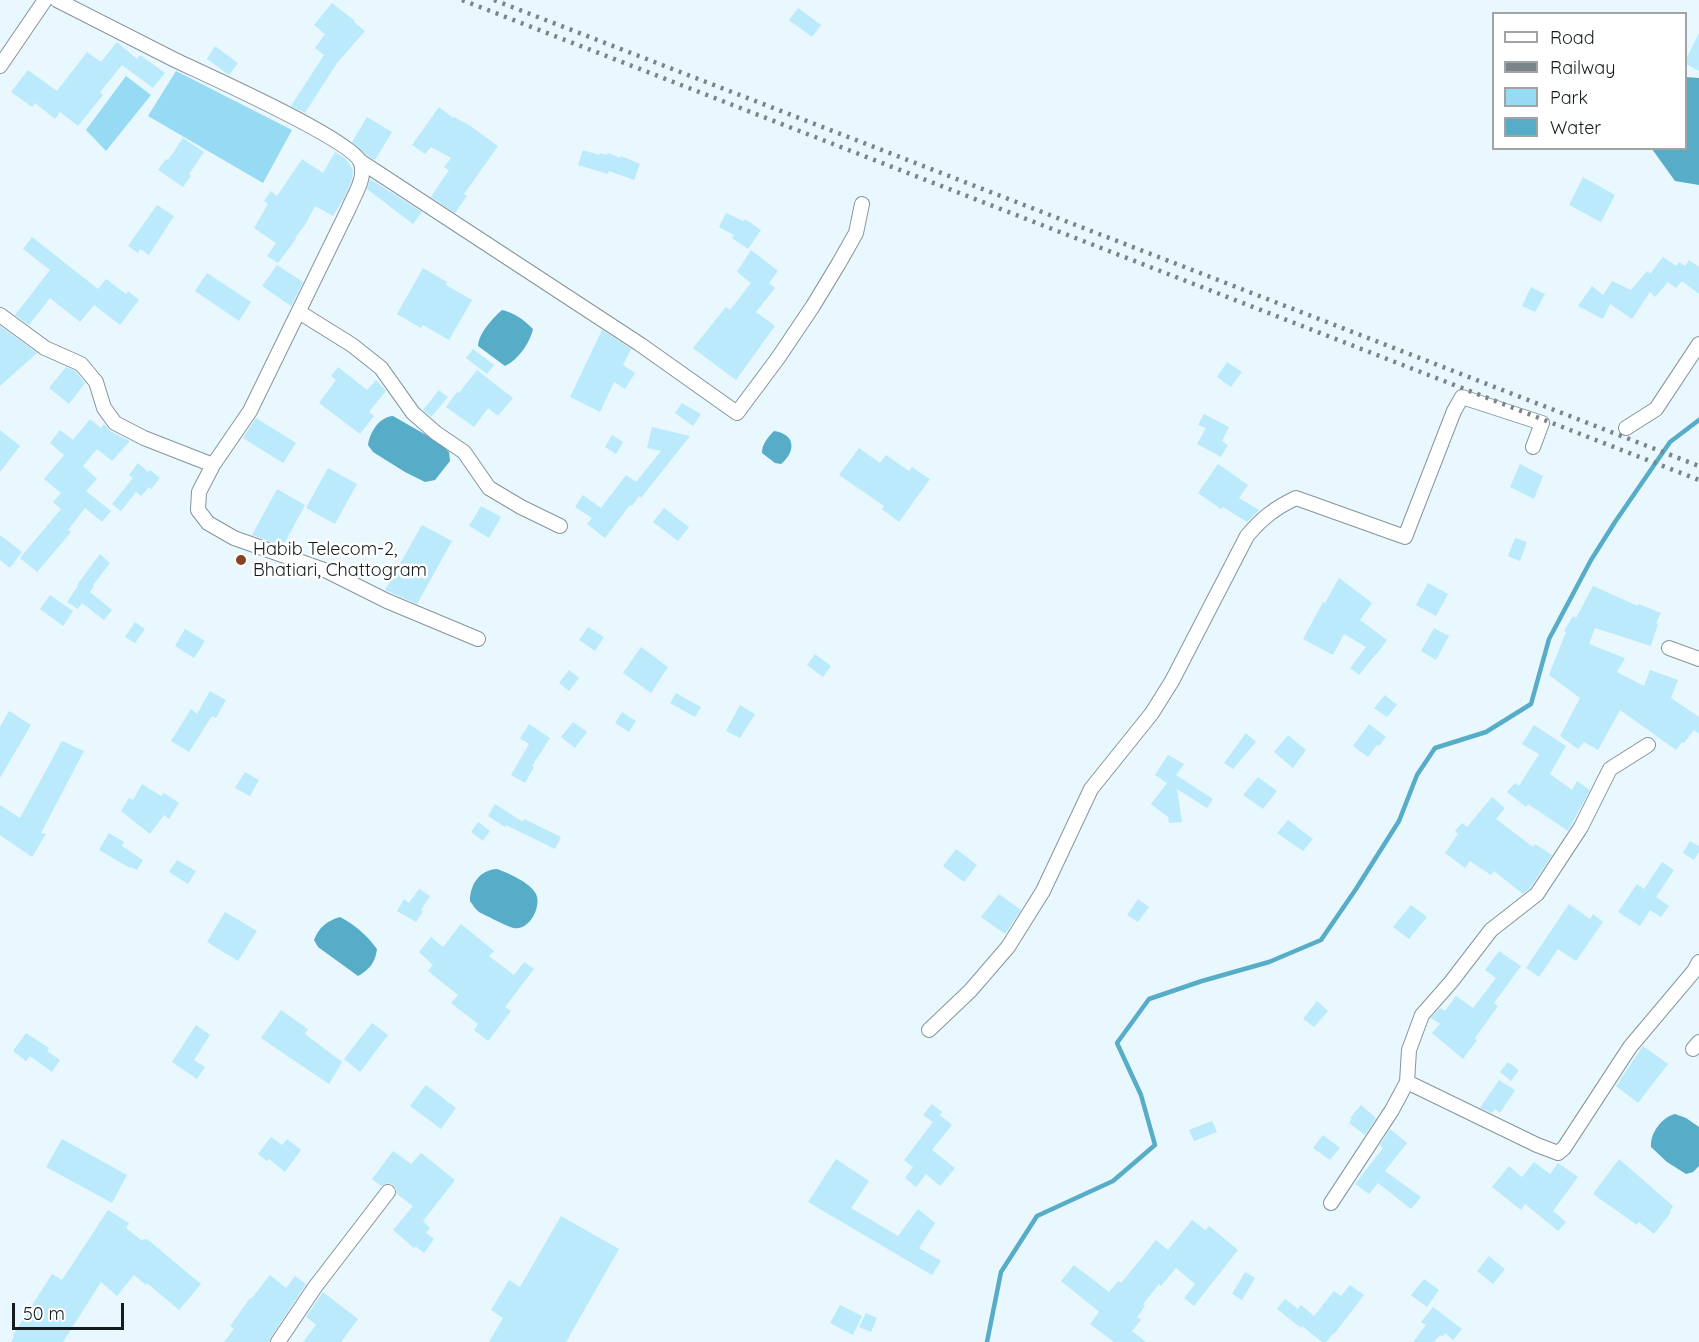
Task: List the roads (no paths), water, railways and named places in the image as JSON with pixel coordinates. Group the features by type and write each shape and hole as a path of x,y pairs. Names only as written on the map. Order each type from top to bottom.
{"street":[{"path":"0,66 45,0"},
{"path":"57,0 255,97 346,148 360,161 641,345 737,413 783,350 839,263 856,232 862,204"},
{"path":"360,161 363,176 250,411 213,465 199,492 198,510 208,523 234,538 327,571 387,601 478,639"},
{"path":"298,312 352,345 381,368 413,413 436,433 464,452 489,488 560,526"},
{"path":"0,315 45,348 81,364 96,382 104,408 115,423 144,438 213,465"},
{"path":"1626,428 1656,409 1699,344"},
{"path":"929,1030 970,991 1008,947 1043,891 1091,789 1152,713 1172,681 1247,536 1260,520 1279,506 1296,498 1405,537 1454,411 1462,397 1542,423 1533,447"},
{"path":"1669,648 1699,659"},
{"path":"1331,1203 1392,1110 1407,1082 1409,1050 1422,1015 1491,930 1537,894 1581,827 1610,769 1648,745"},
{"path":"1407,1082 1558,1153 1564,1148 1630,1047 1699,962"},
{"path":"278,1342 315,1287 388,1192"}],"water":[{"path":"1687,77 1699,78 1699,185 1675,181 1653,150 1687,150"},
{"path":"502,310 519,317 533,329 523,350 505,366 478,346 483,331"},
{"path":"393,416 440,443 449,452 450,461 435,480 425,482 405,472 373,452 368,445 379,422"},
{"path":"774,431 786,436 791,444 789,454 781,464 775,463 762,453 764,444"},
{"path":"497,869 524,882 536,894 536,911 525,926 514,928 502,923 479,912 470,901 477,879 485,872"},
{"path":"340,917 360,930 377,949 371,965 358,976 318,947 314,940 324,925"},
{"path":"1675,1114 1699,1127 1699,1166 1693,1172 1686,1174 1667,1162 1651,1147 1652,1136 1658,1126 1666,1118"}],"waterway":[{"path":"987,1342 1001,1272 1037,1216 1113,1181 1155,1145 1141,1095 1117,1043 1149,999 1269,962 1321,940 1399,821 1417,775 1435,748 1486,732 1531,704 1549,639 1591,560 1670,442 1699,420"}],"railway":[{"path":"462,0 1699,480"},
{"path":"494,0 1699,466"}],"place":[{"name":"Habib Telecom-2, Bhatiari, Chattogram","path":"241,560"}]}
